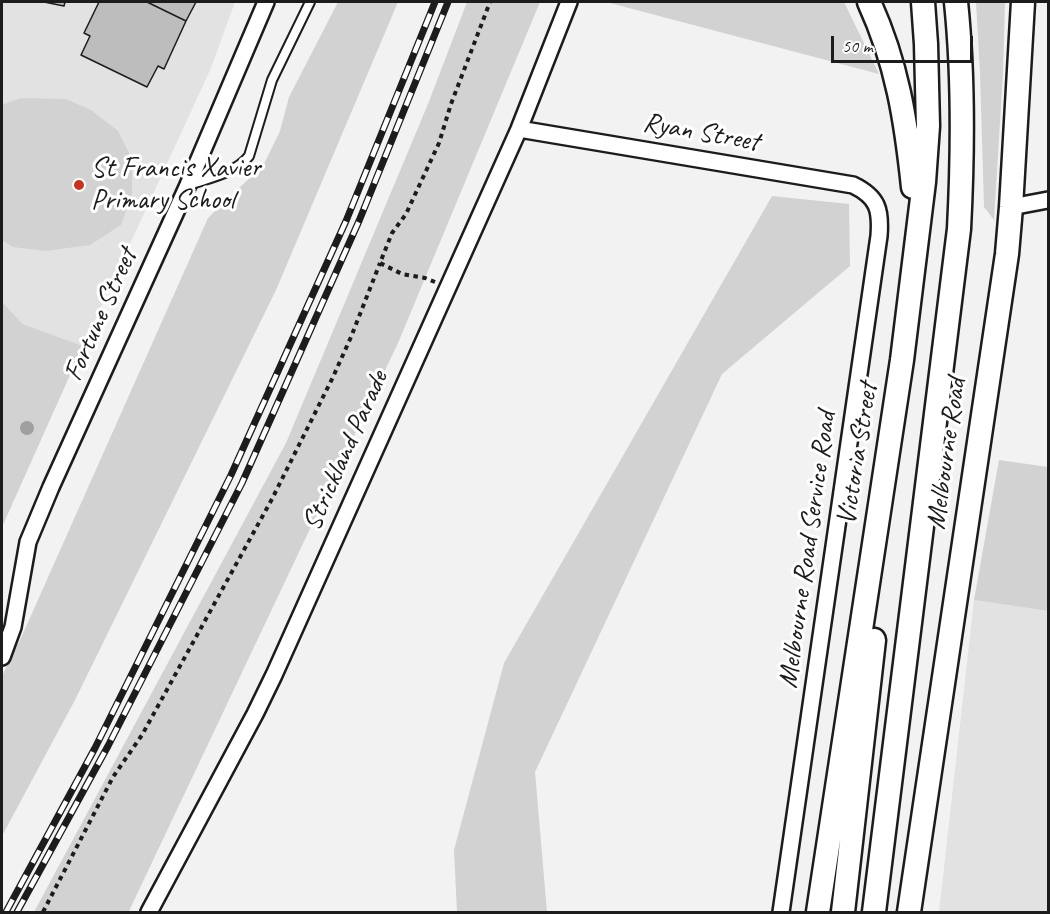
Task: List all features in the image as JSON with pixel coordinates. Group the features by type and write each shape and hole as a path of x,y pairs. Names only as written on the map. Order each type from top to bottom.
{"main road":[{"path":"869,2 885,39 893,66 909,142 913,194 914,261"},
{"name":"Victoria Street","path":"818,912 902,360 924,182 928,82 922,2"},
{"path":"874,912 959,229 963,87 956,2"},
{"name":"Melbourne Road","path":"909,912 1005,264 1011,207 1023,2"},
{"path":"843,912 868,696 902,360"}],"street":[{"name":"Fortune Street","path":"2,657 13,627 28,542 188,185 266,2"},
{"name":"Strickland Parade","path":"149,912 274,675 519,129 569,2"},
{"name":"Ryan Street","path":"519,129 853,185 871,197"},
{"name":"Melbourne Road Service Road","path":"781,912 879,236 881,219 879,209 871,197"},
{"path":"1011,207 1048,200"}],"lane":[{"path":"188,185 237,167 249,156 272,80 309,2"}],"path":[{"path":"43,912 113,777 142,735 272,499 333,377 392,233 406,214 439,143 451,104 490,2"},
{"path":"380,263 402,274 425,278 448,286"}],"shaded area":[{"name":"St Francis Xavier Primary School","path":"2,2 235,2 211,68 83,346 23,324 2,302"},
{"path":"338,2 398,2 276,290 75,700 2,836 2,676 208,218 264,164 280,131 289,97"},
{"path":"467,2 540,2 398,343 129,912 34,912 286,443 428,104"},
{"path":"606,2 844,2 879,74"},
{"path":"976,2 1005,2 994,220 984,207"},
{"path":"21,98 66,99 91,110 118,131 132,159 132,195 121,225 90,245 45,251 13,247 2,240 2,105"},
{"path":"772,196 849,204 850,266 722,374 535,772 547,912 457,912 454,850 504,663"},
{"path":"2,302 23,324 83,346 2,527"},
{"path":"999,460 1048,467 1048,611 974,600"},
{"path":"974,600 1048,611 1048,912 939,912"}],"building":[{"path":"44,2 65,2 64,6"},
{"path":"99,2 147,2 186,21 164,69 158,66 147,87 81,55 90,36 84,33"},
{"path":"147,2 196,2 186,21"}],"railway":[{"path":"6,912 95,748 231,475 346,221 435,2"},
{"path":"17,912 108,746 242,483 359,221 448,2"}],"place":[{"name":"St Francis Xavier Primary School","path":"79,185"}]}
